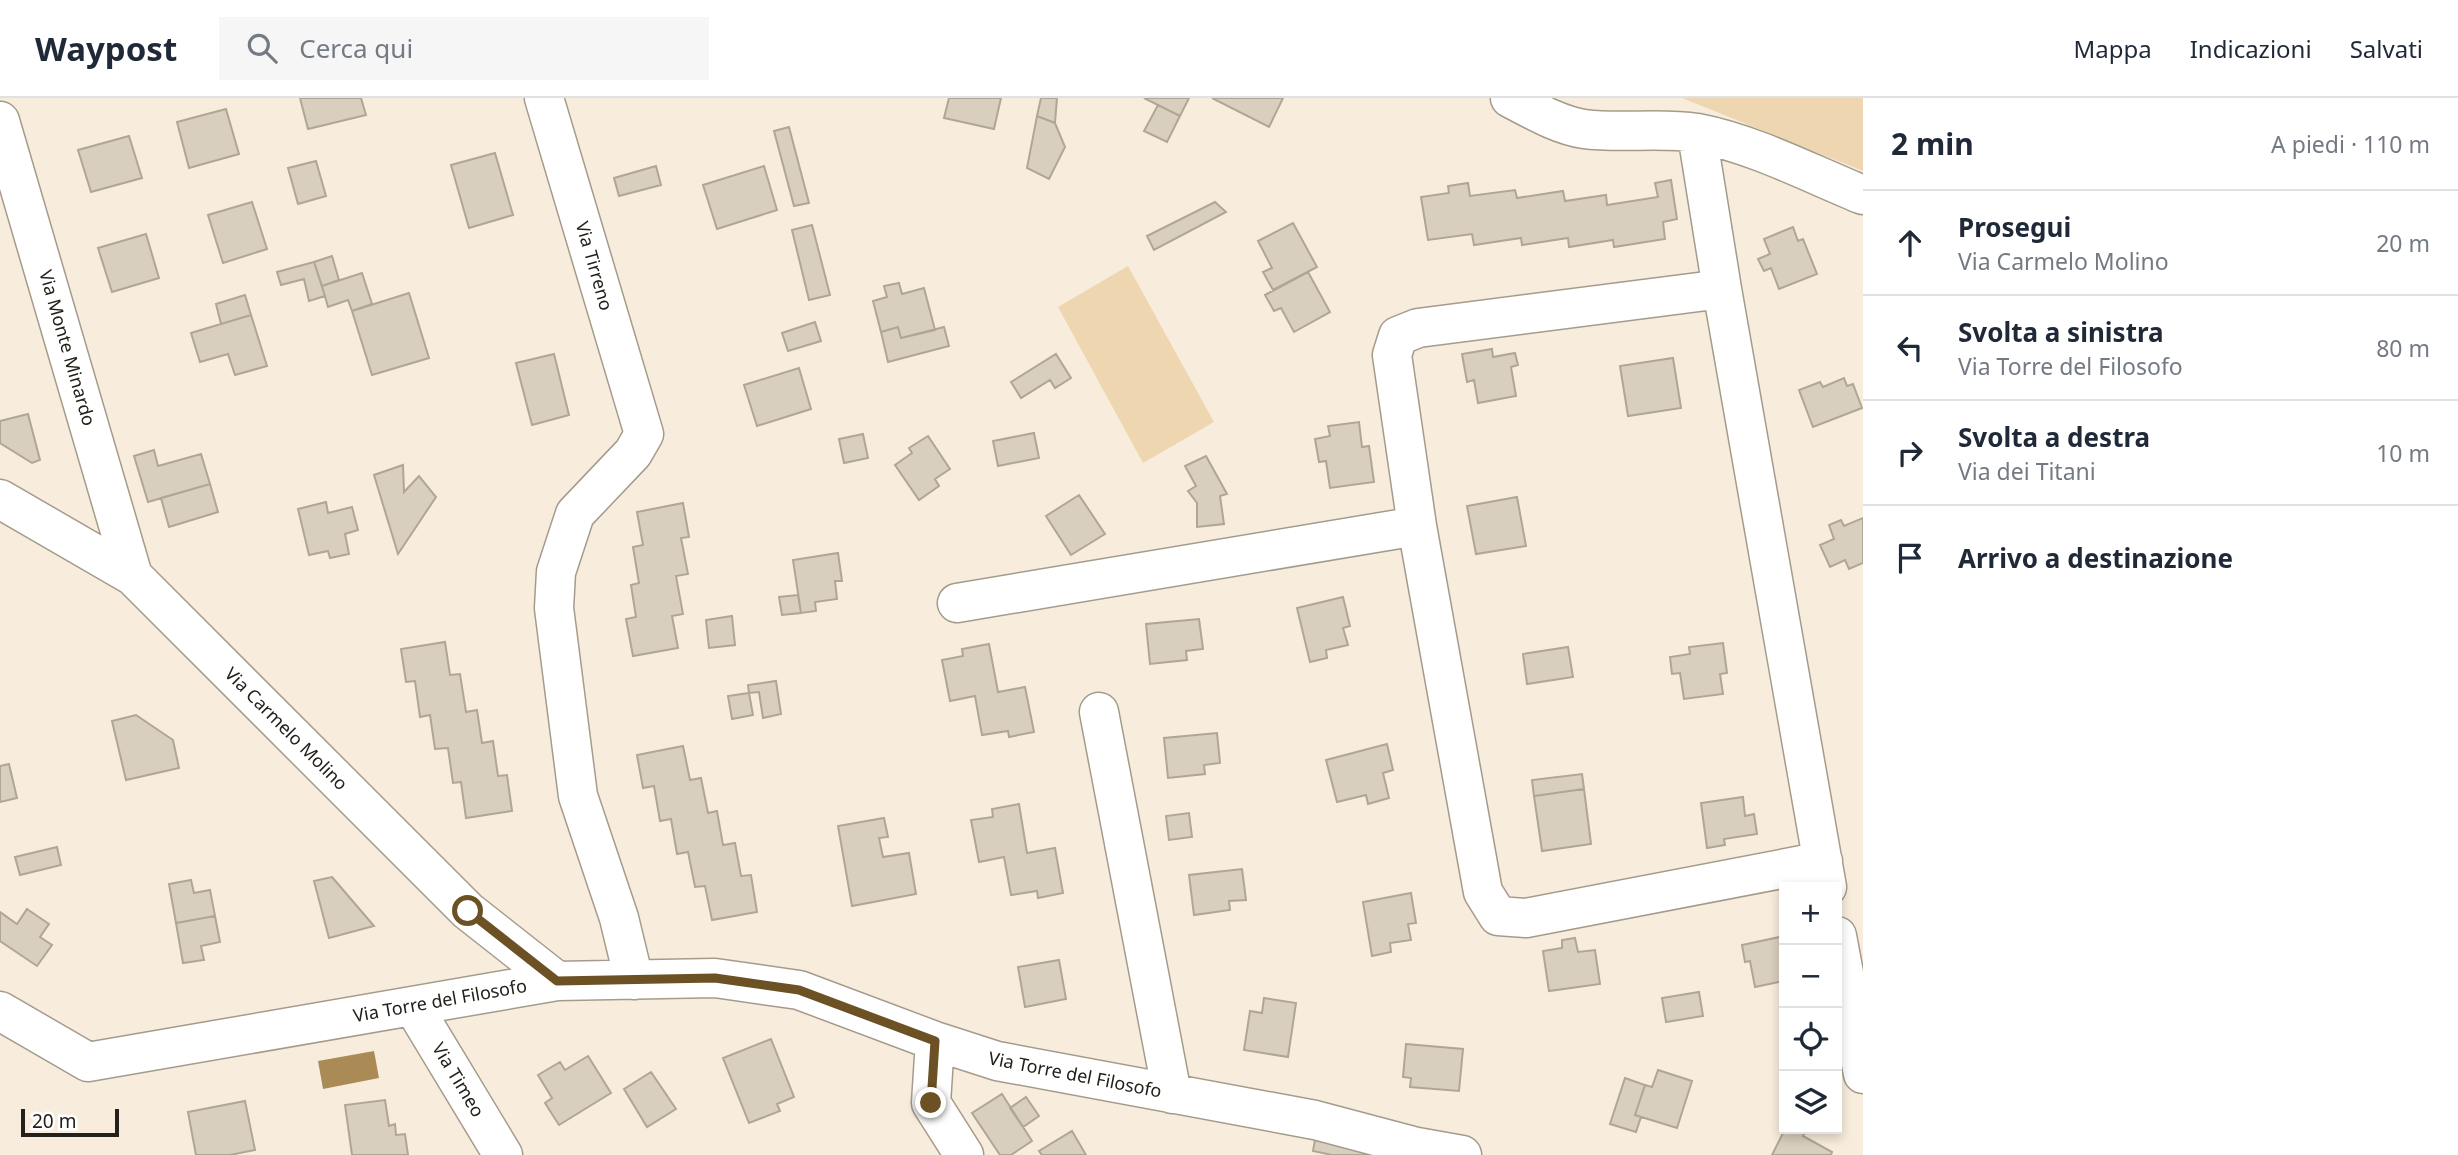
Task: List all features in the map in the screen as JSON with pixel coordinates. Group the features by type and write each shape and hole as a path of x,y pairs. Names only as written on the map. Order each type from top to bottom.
{"street":[{"name":"Via Tirreno","path":"544,98 644,434 633,453 575,514 556,572 554,608 578,796 618,918 634,980"},
{"path":"1510,98 1581,129 1666,130 1698,134 1737,144 1863,195"},
{"name":"Via Monte Minardo","path":"0,121 133,576"},
{"path":"1698,134 1722,289 1825,874 1526,918 1498,916 1483,892 1417,526 1392,355 1398,336 1418,328 1722,289"},
{"name":"Via Carmelo Molino","path":"0,499 133,576 468,911 557,981"},
{"path":"957,603 1417,526"},
{"path":"1099,712 1172,1094"},
{"path":"1839,945 1863,1074"},
{"name":"Via Torre del Filosofo","path":"0,1011 88,1062 557,981 715,978 799,990 935,1041 997,1061 1315,1120 1417,1147 1462,1155"},
{"name":"Via Timeo","path":"413,1006 503,1155"},
{"path":"935,1041 931,1103 964,1155"}],"shaded area":[{"path":"1682,98 1863,98 1863,171"},
{"path":"1128,266 1214,422 1143,463 1058,307"},
{"path":"374,1051 379,1078 323,1089 318,1061"}],"building":[{"path":"300,98 361,98 366,115 308,129"},
{"path":"949,98 1001,98 994,129 944,118"},
{"path":"1041,98 1057,98 1055,123 1037,116"},
{"path":"1144,98 1189,98 1180,116"},
{"path":"1212,98 1283,98 1269,127"},
{"path":"1158,105 1180,116 1167,142 1144,131"},
{"path":"226,109 239,154 189,168 177,122"},
{"path":"1037,116 1055,123 1065,147 1049,179 1027,168"},
{"path":"789,127 809,203 794,206 774,131"},
{"path":"129,136 142,178 91,192 78,150"},
{"path":"495,153 513,215 469,228 451,165"},
{"path":"316,161 326,196 298,204 288,168"},
{"path":"656,166 661,185 619,196 614,178"},
{"path":"764,166 777,210 717,229 703,185"},
{"path":"1671,180 1677,219 1663,222 1665,239 1614,247 1613,240 1569,247 1568,238 1522,245 1521,238 1474,245 1472,234 1428,240 1421,197 1449,193 1448,186 1468,183 1470,196 1515,190 1517,198 1563,191 1565,201 1606,195 1607,205 1658,197 1655,183"},
{"path":"252,202 267,249 223,263 208,215"},
{"path":"1215,202 1226,212 1154,250 1147,236"},
{"path":"1293,223 1317,267 1273,290 1263,272 1272,268 1258,241"},
{"path":"812,225 830,295 809,300 792,230"},
{"path":"1793,227 1798,241 1803,239 1817,274 1779,289 1771,268 1764,271 1758,259 1770,254 1764,239"},
{"path":"146,234 159,278 112,292 98,248"},
{"path":"332,256 339,280 322,286 314,262"},
{"path":"314,262 325,296 309,301 304,279 281,285 277,272"},
{"path":"1308,272 1330,312 1294,332 1281,308 1274,311 1265,295"},
{"path":"362,273 372,304 352,311 348,300 328,307 322,286"},
{"path":"899,283 902,294 924,288 935,330 901,338 898,327 881,332 873,301 887,297 884,286"},
{"path":"409,293 429,358 372,375 352,311"},
{"path":"245,295 251,315 221,324 216,304"},
{"path":"251,315 267,366 235,375 228,354 200,362 191,333"},
{"path":"815,322 821,341 788,351 782,333"},
{"path":"898,327 901,338 944,327 949,346 888,362 881,332"},
{"path":"1492,349 1493,357 1515,353 1518,365 1511,367 1516,396 1478,403 1474,380 1467,382 1462,354"},
{"path":"554,354 569,415 532,425 516,363"},
{"path":"1056,354 1071,378 1055,388 1050,380 1021,398 1011,382"},
{"path":"1673,358 1681,408 1628,416 1620,366"},
{"path":"799,368 811,409 757,426 744,385"},
{"path":"1844,378 1847,386 1853,384 1862,408 1813,427 1799,390 1820,382 1823,387"},
{"path":"28,414 40,460 32,463 0,443 0,421"},
{"path":"1359,422 1362,447 1369,446 1374,482 1330,488 1326,461 1319,462 1315,439 1330,436 1328,426"},
{"path":"1034,433 1039,458 998,466 993,441"},
{"path":"863,434 868,458 844,463 839,439"},
{"path":"928,436 950,469 935,479 939,486 919,500 895,465 912,453 909,448"},
{"path":"154,450 158,466 201,454 210,484 148,502 134,456"},
{"path":"1206,456 1227,494 1220,496 1224,524 1197,527 1197,503 1188,491 1196,486 1185,466"},
{"path":"403,465 404,492 419,476 436,497 398,554 374,475"},
{"path":"210,484 218,512 169,527 161,498"},
{"path":"1079,495 1105,534 1071,555 1046,516"},
{"path":"1517,497 1526,546 1476,554 1467,506"},
{"path":"326,502 328,513 352,507 358,530 345,534 349,554 330,558 328,551 309,555 298,509"},
{"path":"683,503 689,537 681,538 688,574 676,576 683,614 672,616 678,648 633,656 626,619 636,617 631,585 639,583 633,547 643,545 637,512"},
{"path":"1863,518 1863,563 1849,569 1845,560 1830,567 1820,545 1834,539 1829,525 1841,520 1844,526"},
{"path":"838,553 842,581 835,581 837,599 815,602 816,611 801,613 793,560"},
{"path":"798,595 801,613 782,615 779,597"},
{"path":"1343,597 1350,626 1343,628 1348,645 1326,650 1327,658 1310,662 1297,608"},
{"path":"732,616 735,645 709,648 706,620"},
{"path":"1199,619 1203,649 1186,651 1187,660 1150,664 1146,624"},
{"path":"445,642 450,675 460,674 466,712 477,710 482,743 493,741 498,776 507,775 512,811 466,818 461,782 453,783 448,748 435,749 430,715 420,717 415,681 406,682 401,649"},
{"path":"1723,643 1727,673 1720,674 1723,694 1684,699 1680,673 1672,674 1670,657 1690,654 1689,647"},
{"path":"989,644 998,692 1025,687 1034,732 1009,737 1008,731 982,735 975,696 950,701 942,660 963,656 962,649"},
{"path":"1568,647 1573,677 1527,684 1523,654"},
{"path":"776,681 781,714 763,718 759,692 749,693 748,685"},
{"path":"749,693 753,715 732,719 728,696"},
{"path":"136,715 173,740 179,768 126,780 112,721"},
{"path":"1217,733 1220,763 1204,765 1205,774 1168,778 1164,738"},
{"path":"1387,744 1393,770 1383,773 1389,798 1368,804 1366,795 1337,802 1326,760"},
{"path":"683,746 690,780 701,778 708,813 717,811 723,845 735,843 741,876 751,875 757,912 712,920 705,886 695,887 688,852 677,854 671,819 660,821 654,786 643,788 637,755"},
{"path":"9,764 17,798 0,802 0,766"},
{"path":"1582,774 1584,789 1534,796 1532,780"},
{"path":"1584,789 1591,844 1542,851 1534,796"},
{"path":"1743,797 1745,816 1754,814 1757,834 1724,839 1725,845 1707,848 1701,803"},
{"path":"1019,804 1027,853 1055,848 1063,893 1038,898 1037,891 1011,895 1004,857 979,862 971,820 993,817 992,809"},
{"path":"1189,813 1192,837 1169,840 1166,816"},
{"path":"884,818 888,837 879,838 883,857 909,853 916,894 852,906 838,826"},
{"path":"57,847 61,865 20,875 15,857"},
{"path":"1242,869 1246,900 1229,901 1230,910 1194,915 1189,875"},
{"path":"332,877 374,926 329,938 314,881"},
{"path":"191,880 194,893 210,890 215,916 176,923 169,884"},
{"path":"1411,893 1416,923 1408,924 1411,940 1390,943 1391,952 1372,956 1363,902"},
{"path":"27,909 49,924 40,937 52,945 37,966 0,941 0,912 17,924"},
{"path":"215,916 220,942 201,946 204,960 183,963 176,923"},
{"path":"1779,937 1779,982 1755,987 1750,961 1745,962 1742,945"},
{"path":"1575,938 1578,952 1595,950 1600,984 1549,991 1543,951 1562,948 1562,940"},
{"path":"1059,960 1066,999 1025,1007 1018,967"},
{"path":"1699,992 1703,1016 1666,1022 1662,998"},
{"path":"1264,998 1296,1003 1288,1057 1244,1050 1250,1011 1262,1013"},
{"path":"771,1039 794,1097 777,1104 780,1111 749,1123 723,1058"},
{"path":"1406,1044 1463,1049 1459,1091 1410,1087 1411,1078 1403,1077"},
{"path":"588,1056 611,1093 559,1125 545,1103 552,1098 538,1075 560,1062 565,1070"},
{"path":"1658,1070 1692,1081 1677,1128 1635,1115 1645,1085 1652,1087"},
{"path":"651,1072 676,1109 647,1127 624,1089"},
{"path":"1625,1078 1645,1085 1635,1115 1641,1117 1636,1132 1610,1124"},
{"path":"1002,1094 1032,1141 1011,1155 1000,1155 972,1113"},
{"path":"1026,1097 1039,1116 1023,1127 1010,1108"},
{"path":"385,1100 389,1126 395,1124 396,1135 405,1134 408,1155 352,1155 345,1105"},
{"path":"245,1101 255,1150 230,1155 196,1155 188,1112"},
{"path":"1072,1131 1086,1155 1042,1155 1039,1151"},
{"path":"1782,1134 1804,1134 1803,1136 1832,1152 1831,1155 1772,1155"},
{"path":"1315,1140 1389,1155 1332,1155 1313,1151"}],"route":[{"path":"468,911 557,981 715,978 799,990 935,1041 931,1103"}]}
